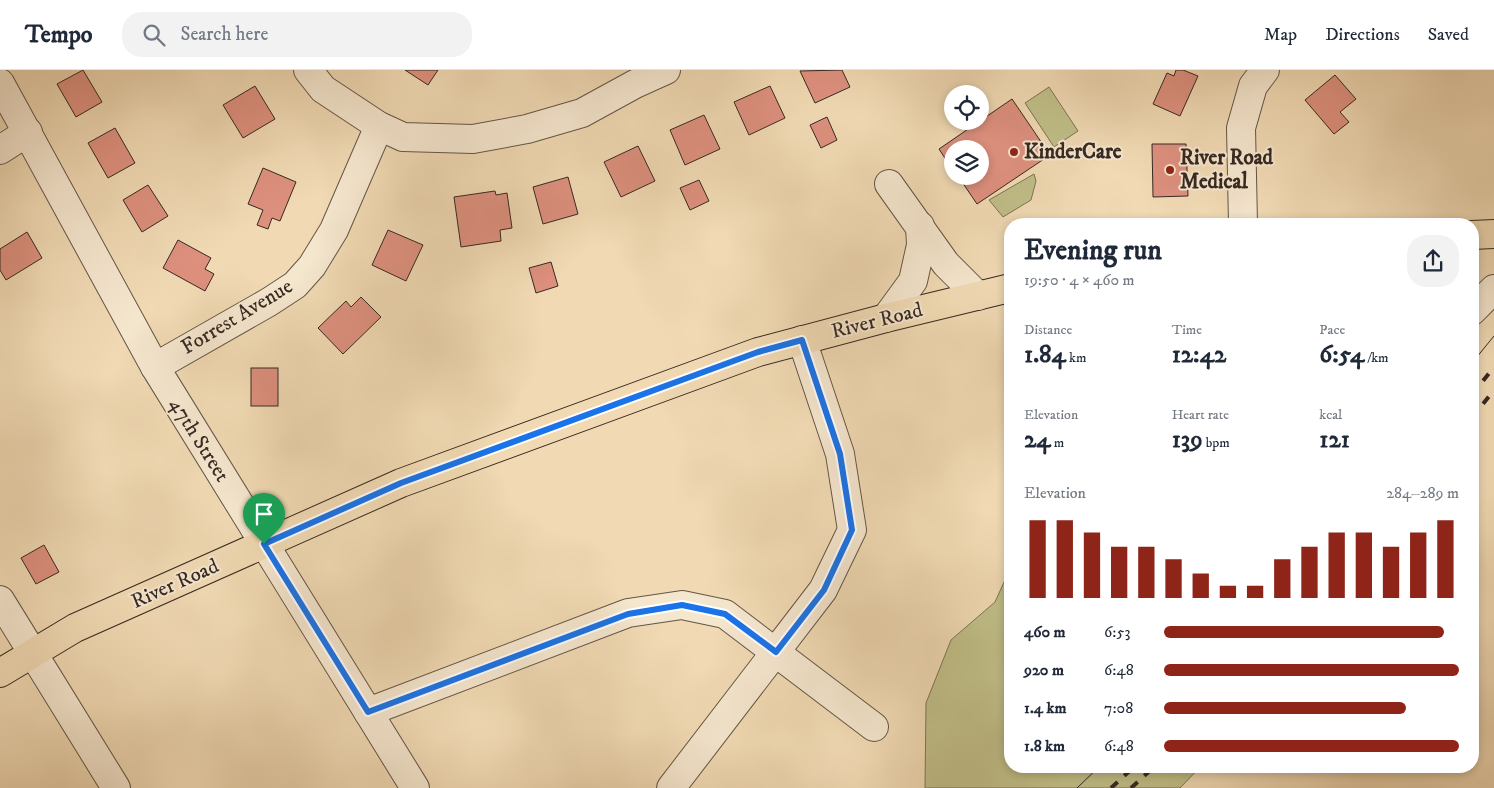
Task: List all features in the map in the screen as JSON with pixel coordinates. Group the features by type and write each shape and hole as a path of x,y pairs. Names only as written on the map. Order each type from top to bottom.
{"main road":[{"path":"1479,235 1494,234"},
{"name":"River Road","path":"0,673 75,628 401,483 758,352 1004,290"}],"street":[{"path":"308,70 323,89 379,126 403,137 473,139 527,129 582,113 632,77 666,70"},
{"path":"1243,218 1241,128 1253,86 1264,70"},
{"name":"47th Street","path":"0,82 155,367 415,788"},
{"name":"Forrest Avenue","path":"155,367 270,302 295,285 312,266 334,230 379,126"},
{"path":"0,150 28,132"},
{"path":"889,184 946,264 978,296"},
{"path":"886,318 913,282 922,245 920,226"},
{"path":"1479,304 1494,289"},
{"path":"671,788 824,590 852,530 840,454 802,340"},
{"path":"0,600 31,654 116,788"},
{"path":"368,712 628,614 682,605 725,614 874,727"}],"shaded area":[{"path":"1049,87 1078,131 1054,147 1025,103"},
{"path":"1034,174 1036,181 1031,200 1003,217 989,200"},
{"path":"1004,582 1004,773 1194,773 1180,788 925,788 926,703 951,640 995,602"}],"building":[{"path":"83,70 102,102 76,117 57,84"},
{"path":"405,70 438,70 428,85"},
{"path":"842,70 850,87 815,103 800,71"},
{"path":"1176,70 1183,70 1198,76 1180,116 1153,104 1167,73 1174,76"},
{"path":"1335,75 1356,99 1340,112 1349,122 1334,134 1305,100"},
{"path":"255,86 275,119 243,138 223,105"},
{"path":"770,86 785,118 749,135 734,102"},
{"name":"KinderCare","path":"1012,99 1050,155 977,204 964,185 989,185 989,140 952,140 967,130 989,130 989,115"},
{"path":"704,115 720,149 685,165 670,130"},
{"path":"827,117 837,140 821,148 810,125"},
{"path":"115,128 135,163 108,178 88,143"},
{"name":"River Road Medical","path":"1152,144 1186,144 1188,196 1153,197"},
{"path":"638,146 655,181 621,197 604,162"},
{"name":"KinderCare","path":"944,146 944,157 939,149"},
{"path":"263,168 296,182 280,221 272,218 268,229 257,225 263,210 248,204"},
{"path":"568,177 578,214 543,224 533,187"},
{"path":"699,180 709,201 690,210 680,188"},
{"path":"148,185 168,216 142,232 123,200"},
{"path":"495,191 496,195 507,193 512,228 500,230 501,241 461,247 454,197"},
{"path":"388,230 423,245 406,281 372,265"},
{"path":"27,232 42,258 6,280 0,270 0,249"},
{"path":"178,240 211,258 205,269 214,274 205,291 163,268"},
{"path":"551,262 558,286 536,293 529,268"},
{"path":"361,297 381,317 343,354 318,328 346,301 351,307"},
{"path":"251,368 278,368 278,406 251,406"},
{"path":"44,545 59,572 36,584 21,558"}],"tram line":[{"path":"1479,354 1494,336"},
{"path":"1077,788 1093,773"}],"railway":[{"path":"1479,386 1494,367"},
{"path":"1479,409 1494,390"},
{"path":"1111,788 1127,773"},
{"path":"1131,788 1147,773"}],"place":[{"name":"KinderCare","path":"1014,152"},
{"name":"River Road Medical","path":"1170,170"}],"route":[{"path":"802,340 840,454 852,530 824,590 776,652 725,614 682,605 628,614 368,712 264,544 401,483 758,352 802,340"}]}
